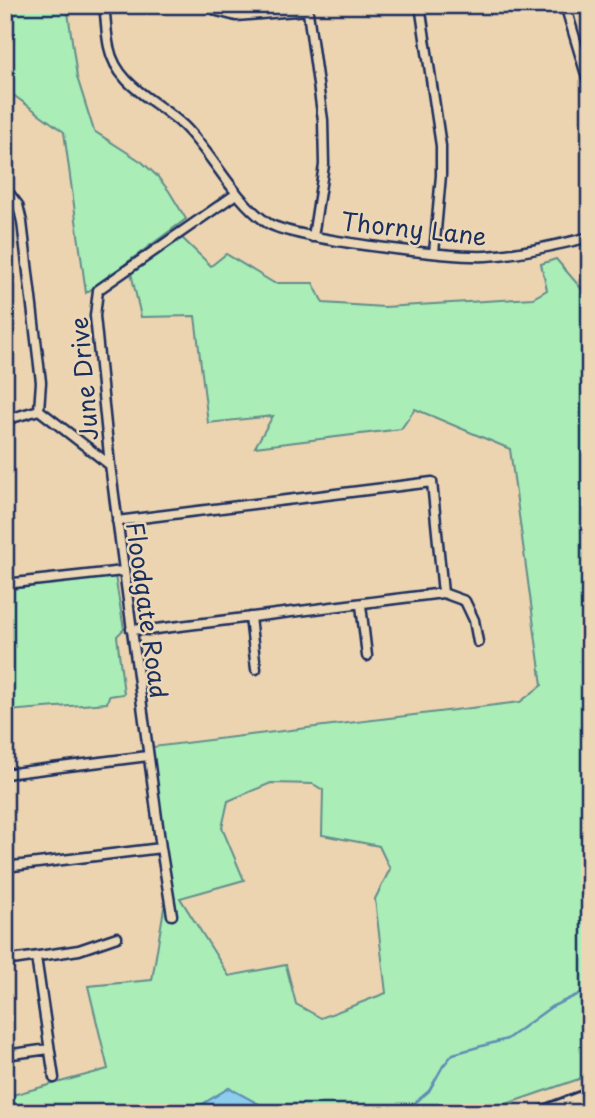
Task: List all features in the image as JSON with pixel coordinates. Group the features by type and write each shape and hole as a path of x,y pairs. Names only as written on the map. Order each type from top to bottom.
{"main road":[{"path":"540,1113 590,1094"}],"street":[{"path":"104,5 109,49 118,70 127,82 183,125 205,149 236,194"},
{"path":"420,5 441,146 434,253"},
{"path":"565,5 590,88"},
{"path":"217,11 236,16 307,8 323,121 324,165 313,237"},
{"path":"5,188 18,205 22,222 41,382 39,410"},
{"name":"Thorny Lane","path":"236,194 250,209 276,227 313,237 434,253 483,257 520,254 590,237"},
{"name":"June Drive","path":"110,465 95,316 98,290 236,194"},
{"path":"5,421 39,410"},
{"path":"39,410 110,465"},
{"name":"Floodgate Road","path":"110,465 148,756 173,915"},
{"path":"117,521 432,482 443,593"},
{"path":"5,584 123,571"},
{"path":"131,629 148,630 443,593 465,601 474,620 478,642"},
{"path":"361,605 367,656"},
{"path":"250,617 256,669"},
{"path":"5,774 148,756"},
{"path":"5,867 161,848"},
{"path":"5,961 79,950 117,937"},
{"path":"36,957 54,1078"},
{"path":"5,1055 49,1049"}],"green space":[{"path":"38,5 67,5 77,77 94,131 142,162 157,176 186,219 86,293 64,132 5,89 5,10"},
{"path":"179,235 211,266 226,254 274,283 313,283 323,303 384,307 533,298 547,290 541,264 556,259 585,293 590,292 590,1073 480,1113 263,1113 267,1109 229,1088 188,1113 5,1113 5,1097 108,1069 88,986 152,980 166,896 144,748 520,702 542,685 510,449 415,409 401,429 255,447 273,416 208,423 195,316 141,317 130,268","holes":["271,783 313,784 323,790 322,835 379,846 390,869 375,899 386,993 321,1018 296,1004 286,965 229,976 180,898 244,880 222,828 228,801"]},
{"path":"115,576 124,629 117,636 124,694 109,696 107,703 8,711 5,680 5,588"}],"water":[{"path":"229,1088 268,1109 263,1113 188,1113"}],"waterway":[{"path":"403,1113 429,1091 453,1054 507,1039 551,1007 590,989"},
{"path":"262,1107 297,1113"}]}
